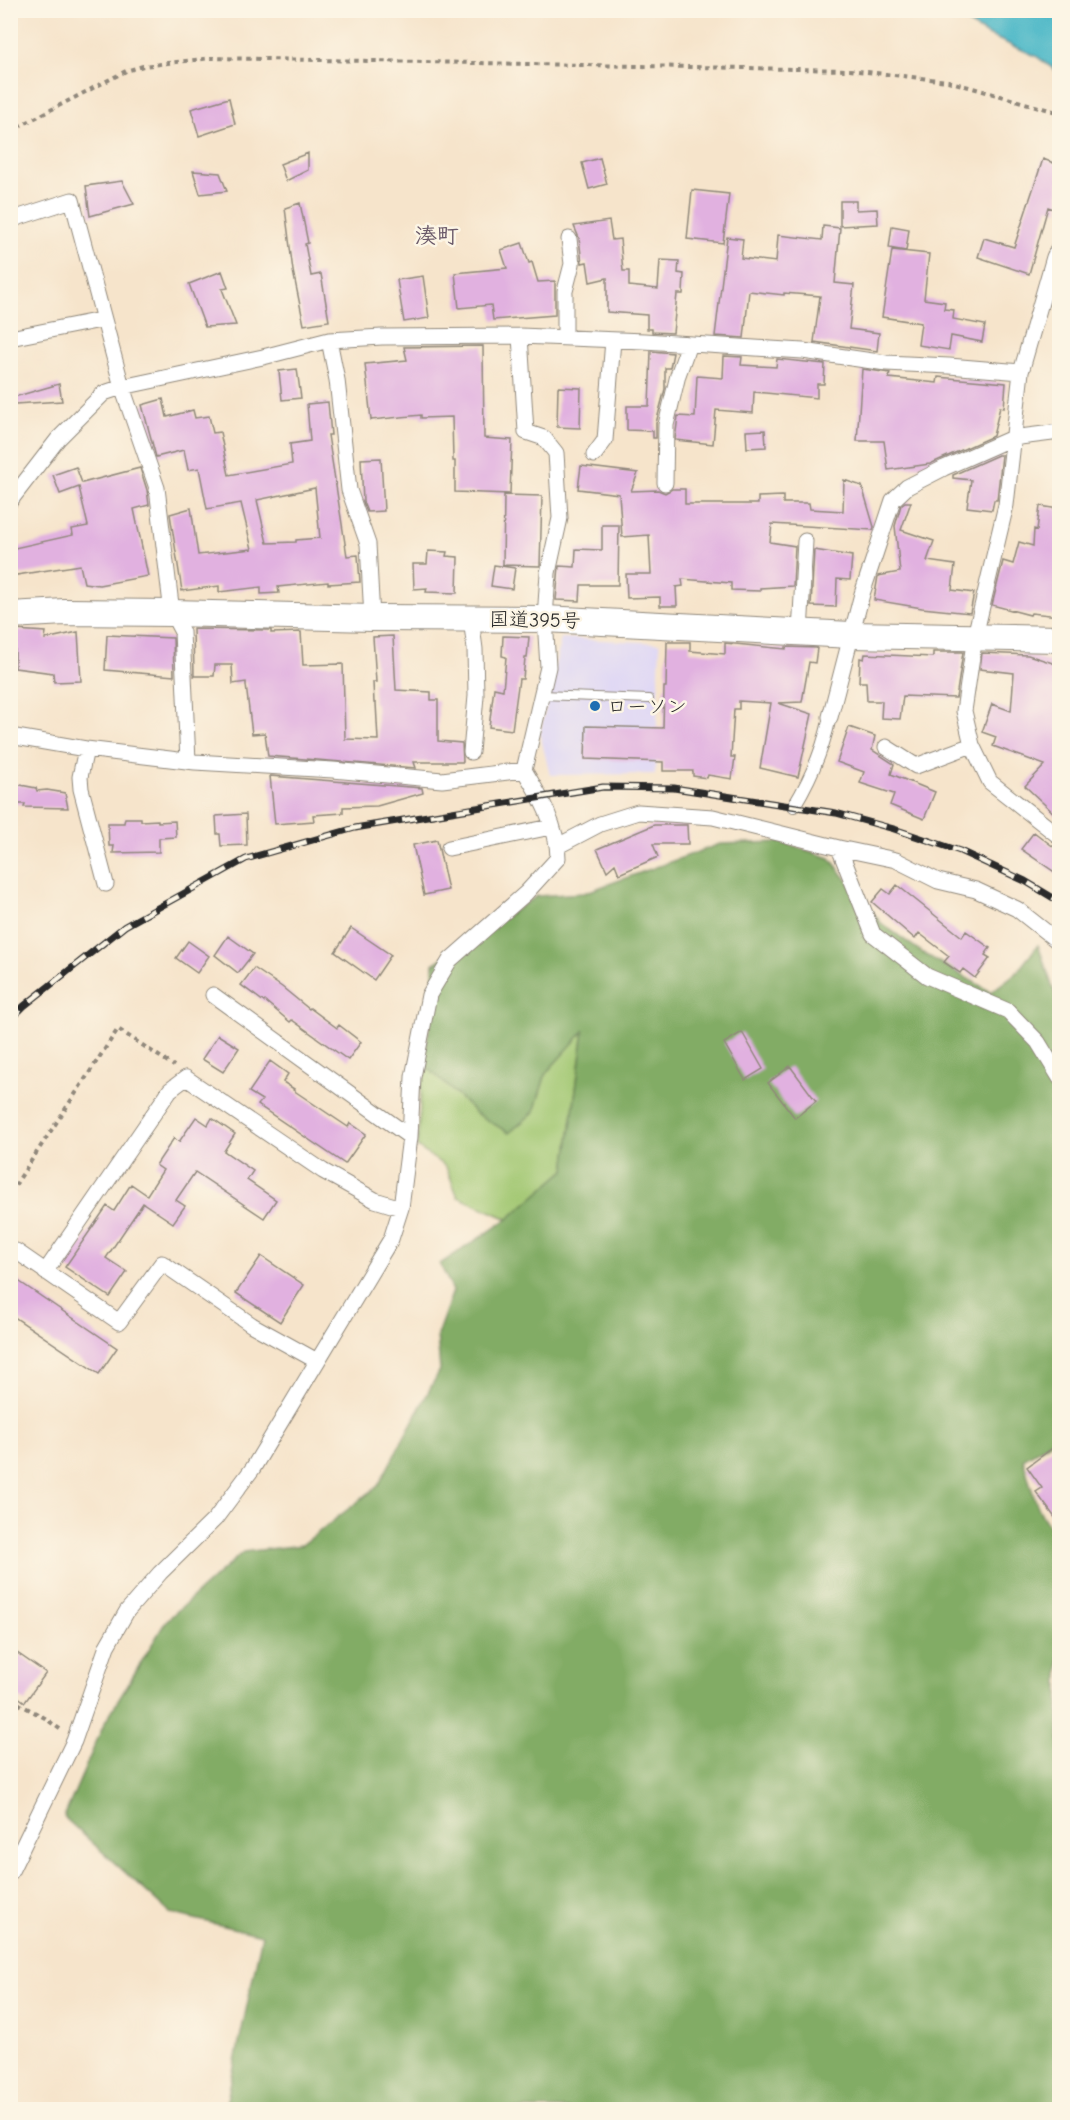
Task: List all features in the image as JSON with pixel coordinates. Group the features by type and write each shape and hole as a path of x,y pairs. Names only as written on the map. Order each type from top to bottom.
{"highway":[{"name":"国道395号","path":"10,615 65,612 545,619 851,635 1059,639"}],"street":[{"path":"10,220 72,200 122,387 157,488 172,613 182,632 188,761"},
{"path":"565,338 565,291 572,264 569,239"},
{"path":"1059,245 1021,372 1006,505 975,636 964,711 972,745 990,782 1059,837"},
{"path":"10,338 101,320"},
{"path":"10,501 58,439 104,393 328,340 382,337 520,336 613,340 803,351 886,363 1021,372"},
{"path":"10,1873 74,1741 107,1646 127,1611 160,1573 215,1520 253,1467 391,1239 401,1208 410,1137 413,1077 429,995 450,960 526,892 558,858 558,846 540,796 524,770 548,667 545,619 548,573 560,518 556,453 544,438 526,432 520,336"},
{"path":"328,340 337,380 349,490 369,544 372,618"},
{"path":"594,455 605,440 613,340"},
{"path":"665,483 666,425 678,375 689,344"},
{"path":"794,806 811,777 826,735 862,594 893,500 907,487 1012,438 1059,432"},
{"path":"800,633 805,541"},
{"path":"471,619 475,649 476,696 471,752"},
{"path":"10,736 86,749 188,761 333,770 442,780 524,770"},
{"path":"886,747 916,766 972,745"},
{"path":"86,749 80,777 81,789 105,884"},
{"path":"558,846 600,824 639,812 713,817 896,860 938,880 976,890 1017,909 1059,943"},
{"path":"449,848 551,826"},
{"path":"839,848 873,934 927,976 1008,1011 1038,1042 1059,1078"},
{"path":"213,995 410,1137"},
{"path":"45,1272 170,1090 186,1078 323,1171 375,1200 401,1208"},
{"path":"16,1251 119,1322 162,1263 252,1325 317,1361"}],"lane":[{"path":"541,695 649,699"}],"path":[{"path":"10,131 126,71 143,66 211,58 850,70 948,81 1059,113"},
{"path":"10,1193 118,1029 176,1066 186,1078"},
{"path":"10,1699 45,1718 74,1741"}],"shaded area":[{"path":"561,638 660,643 655,774 550,775 540,734"}],"green space":[{"path":"782,842 830,858 881,923 923,953 991,992 1017,972 1038,945 1060,1008 1060,1437 1023,1459 1040,1511 1051,1528 1059,1535 1059,2109 225,2109 262,1935 170,1913 64,1817 104,1724 166,1621 243,1552 302,1545 378,1486 440,1370 437,1335 453,1291 440,1264 508,1219 565,1170 584,1031 546,1073 534,1112 509,1133 477,1114 423,1063 434,1001 433,964 537,896 584,893 720,844"},
{"path":"584,1030 565,1170 508,1219 458,1197 446,1167 417,1147 423,1063 477,1114 534,1112 546,1073"}],"water":[{"path":"947,11 1059,11 1059,73 1036,56 986,34"}],"building":[{"path":"229,98 235,124 199,136 191,109"},
{"path":"308,153 308,170 286,181 280,164"},
{"path":"600,158 607,184 589,189 582,163"},
{"path":"1043,159 1059,165 1059,211 1048,207 1029,274 978,257 984,238 1014,247"},
{"path":"193,171 220,173 227,191 200,194"},
{"path":"122,181 134,204 90,216 86,186"},
{"path":"692,190 729,194 723,243 687,239"},
{"path":"840,201 856,201 856,210 877,209 878,224 840,226"},
{"path":"300,203 308,243 305,244 311,276 321,274 329,321 304,325 293,271 285,208"},
{"path":"609,221 612,240 620,239 623,271 629,271 629,286 658,289 660,260 679,261 678,273 684,274 683,294 677,294 673,333 652,332 652,329 647,329 647,315 607,312 607,278 590,282 587,262 582,263 579,238 574,226"},
{"path":"823,226 840,228 835,283 854,285 849,329 879,333 877,351 814,342 820,296 749,291 744,338 715,336 727,237 743,239 741,258 776,262 778,235 822,240"},
{"path":"892,226 909,229 906,251 889,248"},
{"path":"522,243 529,263 532,262 538,282 555,281 555,315 493,320 491,305 459,308 455,273 507,268 501,250"},
{"path":"892,250 929,254 924,299 945,302 944,309 954,310 953,319 985,325 982,342 951,336 949,350 918,345 921,323 882,317"},
{"path":"222,271 228,288 222,289 236,325 205,327 189,284"},
{"path":"423,276 429,318 404,322 397,280"},
{"path":"483,346 484,438 512,440 510,494 455,492 452,417 421,418 421,415 371,420 365,364 407,360 404,347"},
{"path":"651,351 673,353 670,368 665,368 665,389 656,423 656,438 653,438 653,431 627,430 627,406 649,406"},
{"path":"724,356 742,357 741,365 776,367 777,359 825,364 824,384 817,384 817,398 754,392 753,413 716,410 713,444 675,440 678,416 695,417 697,376 723,378"},
{"path":"297,369 301,398 282,400 279,371"},
{"path":"862,369 890,373 889,378 937,383 938,377 1006,383 1004,408 1000,407 993,436 930,464 888,470 884,441 857,441"},
{"path":"59,384 62,401 15,404 14,397"},
{"path":"558,387 581,388 580,428 557,427"},
{"path":"163,399 167,417 193,410 195,418 209,416 213,433 220,432 229,475 292,464 290,444 310,441 307,404 328,402 331,435 328,435 347,556 358,555 360,582 328,584 328,582 278,587 279,593 261,594 261,587 219,592 219,586 182,591 170,514 191,508 198,555 252,549 241,503 207,509 199,468 188,470 184,450 156,457 142,405","holes":["315,488 320,538 267,543 257,500"]},
{"path":"765,430 766,447 747,448 746,431"},
{"path":"1002,455 997,500 994,500 992,510 967,507 971,480 953,478 953,475"},
{"path":"381,458 384,511 367,512 363,502 361,459"},
{"path":"581,466 638,473 631,491 658,490 665,493 672,489 685,489 685,504 758,504 758,497 783,496 783,503 809,503 810,509 843,511 844,480 862,486 874,527 873,530 772,524 770,542 795,546 793,586 760,588 760,591 731,590 731,583 682,579 683,586 676,587 677,606 660,606 660,597 627,598 626,574 651,574 649,535 622,537 619,494 578,489"},
{"path":"76,467 82,483 140,468 149,505 134,509 148,576 99,585 84,583 80,565 10,576 10,549 73,535 72,529 88,526 79,487 60,494 53,475"},
{"path":"504,495 542,496 540,566 503,565"},
{"path":"911,502 901,530 934,541 927,561 955,565 952,590 974,593 970,613 874,600 878,576 900,572 895,526 901,505"},
{"path":"1040,506 1059,509 1059,616 1031,613 1030,615 992,605 1003,561 1013,564 1019,542 1033,546 1034,529 1037,530"},
{"path":"602,525 619,525 618,585 581,585 580,601 556,600 559,566 575,567 576,549 602,550"},
{"path":"814,550 852,556 850,580 837,579 836,607 811,606"},
{"path":"428,551 447,552 446,556 458,557 457,593 426,592 427,588 414,589 413,564 427,564"},
{"path":"494,565 515,568 512,589 491,586"},
{"path":"193,629 271,630 271,633 301,632 303,665 343,664 345,739 378,740 376,703 374,703 373,682 376,682 373,637 393,636 396,690 431,692 431,700 438,700 438,741 462,743 463,762 414,762 416,768 268,756 265,733 252,734 246,682 233,684 232,665 215,665 214,676 194,676"},
{"path":"15,630 46,632 45,639 78,632 81,681 54,682 53,673 15,668"},
{"path":"107,635 173,638 174,676 105,670"},
{"path":"503,636 529,637 523,679 519,679 512,730 489,727 494,688 503,690 506,657 502,656"},
{"path":"667,642 690,642 690,651 725,654 725,643 786,649 786,647 817,648 815,663 809,662 802,702 778,703 812,714 798,777 760,768 771,703 739,701 739,709 734,709 731,757 735,757 732,779 708,775 707,778 693,776 693,771 663,771 663,762 585,759 586,726 663,728"},
{"path":"933,652 963,652 956,698 903,696 900,719 881,718 882,701 867,701 866,682 859,682 860,658 864,659 865,654 933,657"},
{"path":"982,653 1028,655 1059,665 1059,818 1025,786 1045,765 993,746 996,737 982,732 992,704 1011,711 1014,673 980,669"},
{"path":"849,727 875,736 872,750 894,764 891,774 935,792 924,819 890,805 894,794 860,783 864,772 837,762"},
{"path":"270,776 422,788 423,793 377,806 343,807 343,813 313,815 314,821 275,824"},
{"path":"10,783 36,788 37,791 65,793 68,808 24,807 25,804 10,804"},
{"path":"246,814 247,845 221,846 220,834 217,834 216,816"},
{"path":"125,818 141,818 141,821 175,821 176,837 159,838 159,852 113,853 114,846 109,846 108,823 124,823"},
{"path":"654,825 687,825 688,844 653,844 658,857 619,874 615,864 607,871 597,849"},
{"path":"1034,832 1059,851 1059,875 1021,849"},
{"path":"437,840 448,890 424,895 413,845"},
{"path":"897,885 962,937 966,931 990,948 985,955 990,958 975,978 963,969 960,973 944,962 949,956 919,933 915,939 872,902 883,889 890,894"},
{"path":"351,928 391,955 374,980 335,952"},
{"path":"228,936 253,954 238,973 215,955"},
{"path":"188,941 209,956 197,973 176,958"},
{"path":"254,968 309,1009 337,1028 339,1025 361,1042 348,1060 292,1020 290,1022 241,985"},
{"path":"742,1032 763,1069 745,1080 724,1043"},
{"path":"218,1035 239,1048 223,1072 202,1059"},
{"path":"270,1061 288,1074 283,1082 293,1090 348,1127 350,1123 366,1134 345,1164 258,1105 262,1100 249,1092"},
{"path":"790,1066 816,1101 795,1118 768,1083"},
{"path":"196,1117 208,1125 212,1118 235,1134 224,1151 253,1171 247,1180 276,1200 264,1218 195,1172 176,1200 185,1206 173,1223 143,1203 106,1258 127,1272 110,1297 65,1267 107,1206 114,1211 131,1184 147,1195 163,1170 156,1165 174,1138 179,1142"},
{"path":"261,1256 304,1285 280,1322 236,1293"},
{"path":"17,1280 117,1348 99,1374 10,1314 10,1290"},
{"path":"1059,1443 1059,1523 1036,1492 1042,1488 1027,1467"},
{"path":"10,1648 46,1673 25,1702 10,1691"}],"railway":[{"path":"10,1020 24,1006 125,926 246,859 355,828 603,787 674,788 836,813 960,851 1025,881 1060,902"}],"place":[{"name":"ローソン","path":"595,706"}],"district":[{"name":"湊町","path":"437,236"}]}
